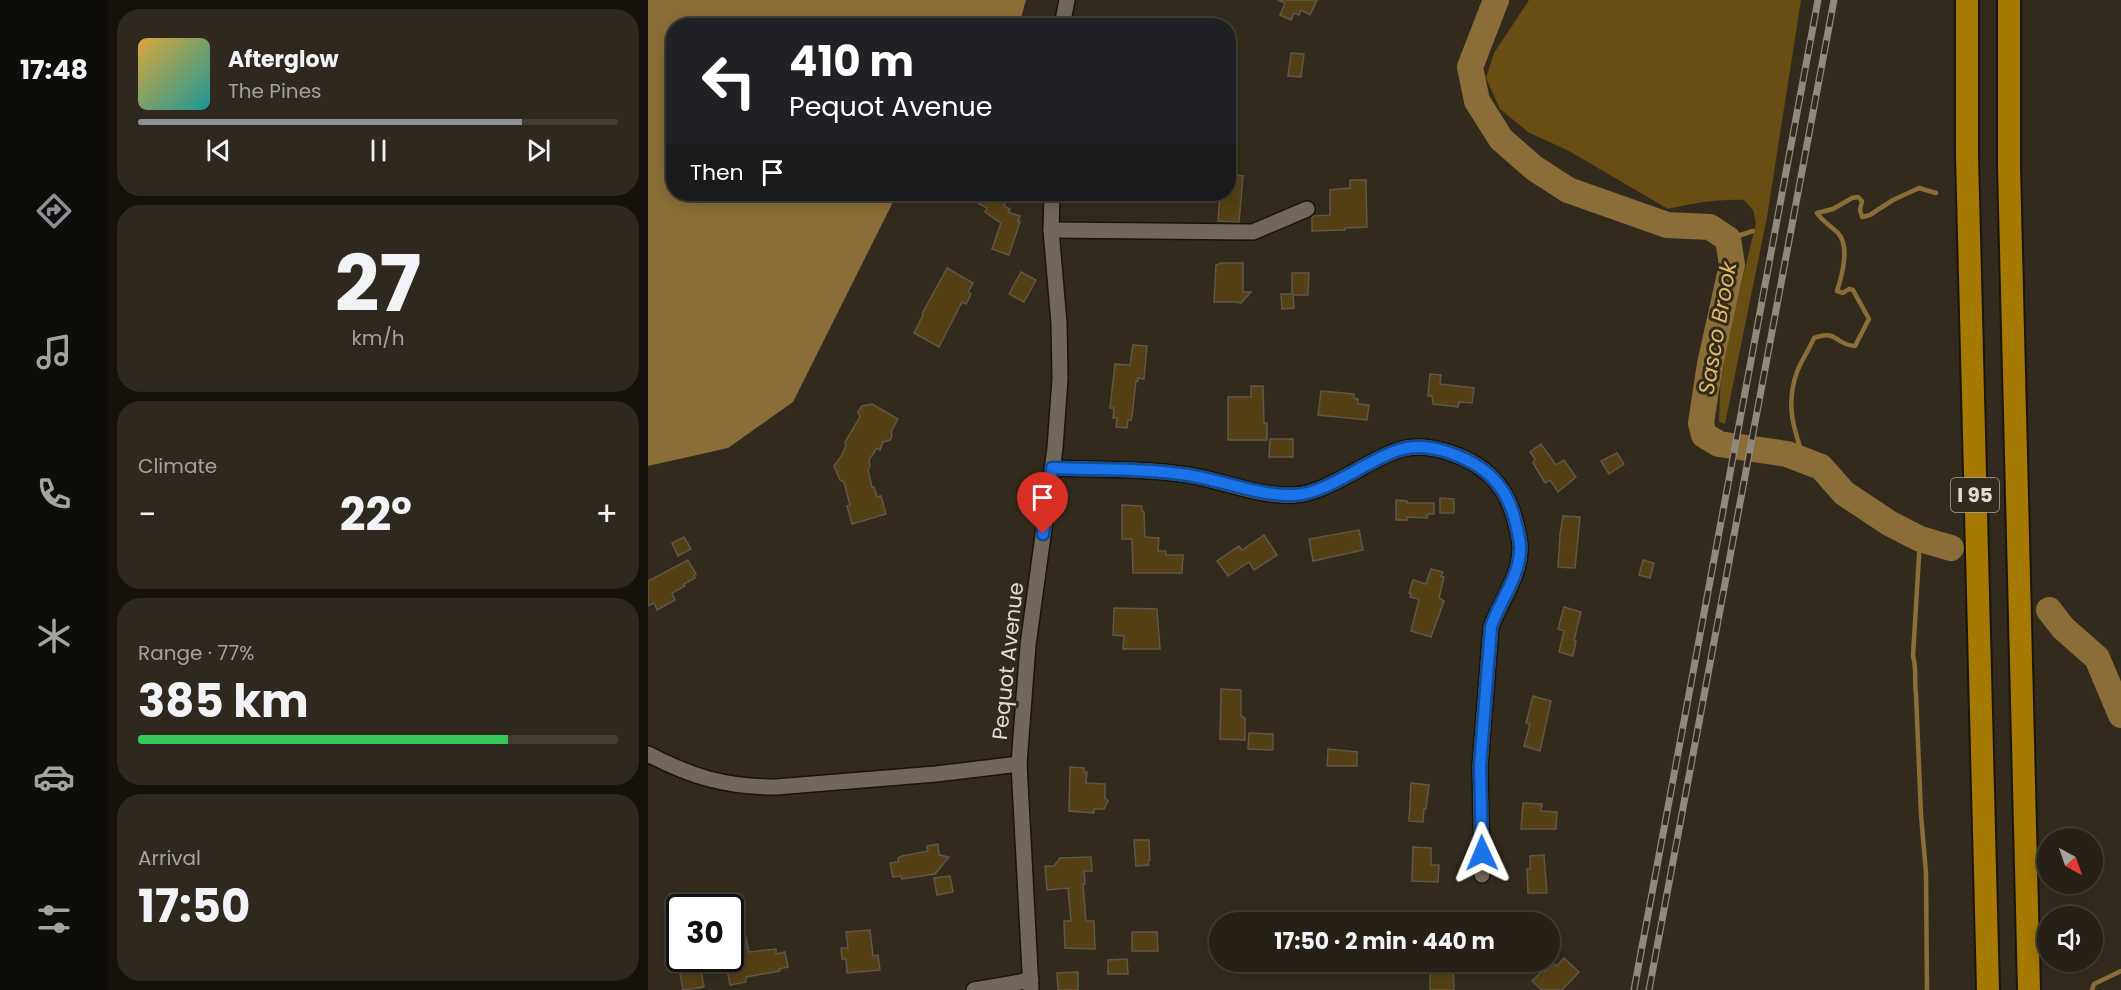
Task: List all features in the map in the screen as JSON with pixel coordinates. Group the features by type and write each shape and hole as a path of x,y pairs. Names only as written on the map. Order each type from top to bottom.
{"highway":[{"name":"I 95","path":"1967,0 1967,146 1988,990"},
{"name":"I 95","path":"2009,0 2008,147 2029,990"}],"street":[{"path":"1064,18 1067,0"},
{"name":"Pequot Avenue","path":"1030,985 1018,764 1028,645 1052,468 1060,379 1059,323 1051,230 1052,201"},
{"path":"1051,230 1253,232 1307,209"},
{"path":"1052,468 1188,475 1274,495 1299,495 1343,477 1376,459 1401,449 1414,447 1432,448 1476,463 1493,478 1508,498 1517,525 1520,551 1511,585 1497,609 1491,627 1480,766 1482,875"},
{"path":"648,754 675,768 714,781 750,787 776,787 936,774 977,767 1018,764"},
{"path":"974,990 1030,985"}],"shaded area":[{"path":"648,0 1026,0 1021,18 666,18 666,201 894,201 793,402 728,448 648,466"},
{"path":"1529,0 1801,0 1767,217 1725,424 1719,422 1721,369 1756,223 1753,210 1744,200 1706,202 1668,209 1569,151 1528,132 1500,109 1486,78 1494,53"}],"building":[{"path":"1278,0 1317,0 1310,15 1301,10 1299,15 1294,13 1291,20 1280,15 1285,3"},
{"path":"1291,53 1304,54 1301,77 1288,76"},
{"path":"1236,175 1243,176 1239,222 1218,221 1219,201 1236,201"},
{"path":"1350,180 1366,180 1367,227 1312,231 1314,216 1330,215 1330,190 1350,188"},
{"path":"974,201 1006,201 1004,206 1010,209 1008,212 1020,216 1009,255 992,249 1001,223 985,212 987,208"},
{"path":"1243,263 1243,292 1251,292 1241,303 1214,302 1216,265"},
{"path":"947,268 973,283 968,292 971,294 966,304 962,302 939,347 914,333"},
{"path":"1021,272 1036,280 1024,302 1009,294"},
{"path":"1292,273 1309,273 1308,295 1293,295 1294,308 1282,309 1281,294 1292,294"},
{"path":"1133,345 1147,346 1144,379 1138,378 1136,381 1132,416 1131,420 1128,420 1127,428 1116,427 1117,418 1113,418 1114,408 1110,408 1115,364 1130,365"},
{"path":"1430,374 1441,375 1440,384 1474,388 1472,403 1459,402 1458,407 1433,404 1432,396 1428,396"},
{"path":"1251,386 1263,386 1267,440 1228,440 1228,397 1251,397"},
{"path":"1321,391 1354,394 1354,398 1358,399 1358,404 1369,405 1367,420 1318,415"},
{"path":"872,404 898,419 891,432 890,440 883,442 880,450 877,448 869,460 868,470 872,487 877,497 881,496 886,514 852,524 844,482 840,480 834,466 842,455 845,442 860,417 858,412 862,406"},
{"path":"1270,439 1293,439 1293,457 1269,457"},
{"path":"1541,444 1556,465 1564,460 1576,477 1558,492 1550,480 1545,483 1533,463 1535,459 1530,452"},
{"path":"1617,453 1624,464 1609,474 1601,461"},
{"path":"1440,498 1454,499 1454,513 1440,513"},
{"path":"1396,500 1407,501 1407,503 1434,503 1434,514 1428,514 1427,518 1407,517 1407,520 1396,520"},
{"path":"1122,505 1142,506 1145,537 1159,538 1158,551 1166,551 1166,555 1183,555 1182,573 1133,573 1132,539 1122,539"},
{"path":"1563,516 1580,517 1575,568 1558,567"},
{"path":"1359,530 1363,550 1313,561 1309,539"},
{"path":"1264,535 1277,555 1254,570 1249,562 1228,576 1217,561 1239,546 1242,550"},
{"path":"684,537 691,549 678,556 672,543"},
{"path":"688,560 696,574 695,578 672,593 675,600 657,610 654,603 648,606 648,581"},
{"path":"1643,560 1654,563 1650,578 1639,575"},
{"path":"1431,569 1443,572 1439,598 1444,601 1431,637 1411,631 1419,599 1410,597 1409,593 1413,580 1426,584"},
{"path":"1564,607 1581,612 1574,640 1576,641 1573,656 1559,652 1564,631 1558,629"},
{"path":"1114,608 1157,609 1160,649 1123,649 1124,636 1113,635"},
{"path":"1221,689 1241,690 1241,716 1245,718 1245,740 1220,739"},
{"path":"1533,696 1551,701 1540,751 1524,746 1530,724 1526,723"},
{"path":"1249,733 1273,734 1273,750 1248,749"},
{"path":"1328,749 1357,752 1357,766 1327,766"},
{"path":"1070,767 1084,768 1084,772 1087,772 1086,783 1105,784 1105,798 1108,801 1104,809 1094,809 1094,813 1069,811"},
{"path":"1411,783 1429,785 1423,822 1409,821"},
{"path":"1523,803 1542,804 1541,811 1557,812 1556,829 1521,829"},
{"path":"1134,840 1149,840 1149,865 1136,866"},
{"path":"938,844 939,855 949,857 935,874 902,879 901,876 893,877 890,863 898,862 898,858 902,856 928,851 927,846"},
{"path":"1413,847 1431,848 1431,865 1439,865 1438,882 1412,881"},
{"path":"1544,855 1547,893 1528,893 1527,869 1530,869 1530,856"},
{"path":"1091,857 1092,871 1084,871 1085,884 1083,884 1086,921 1094,921 1095,949 1065,948 1064,921 1071,921 1068,888 1047,890 1045,866 1054,866 1060,858"},
{"path":"950,876 953,892 937,895 934,878"},
{"path":"870,930 873,956 878,955 880,970 847,973 846,959 842,959 841,948 848,948 846,932"},
{"path":"1132,932 1157,932 1158,951 1132,951"},
{"path":"744,933 749,952 776,949 776,954 785,952 788,967 779,969 780,971 746,977 746,982 730,985 728,972 744,972"},
{"path":"1564,958 1579,972 1562,990 1542,990 1532,981 1541,972 1560,972 1560,963"},
{"path":"1127,959 1128,974 1108,974 1108,960"},
{"path":"680,972 701,972 704,987 683,990"},
{"path":"1078,972 1078,990 1058,990 1057,973"},
{"path":"1430,972 1453,972 1454,990 1430,990"}],"waterway":[{"name":"Sasco Brook","path":"1496,0 1470,67 1477,101 1501,139 1534,168 1568,190 1667,225 1710,227 1728,239 1732,265 1710,364 1701,423 1704,435 1719,444 1787,454 1821,467 1844,493 1889,523 1920,539 1951,548"},
{"path":"1804,460 1794,427 1791,406 1793,384 1799,368 1814,338 1828,335 1855,346 1869,319 1853,290 1849,289 1843,293 1837,291 1844,261 1844,245 1838,233 1817,213 1833,209 1858,197 1862,201 1860,210 1862,217 1870,215 1893,200 1919,188 1936,193"},
{"path":"1728,239 1753,231"},
{"path":"1920,539 1913,656 1926,873 1927,990"},
{"name":"Sasco Brook","path":"2049,610 2063,628 2097,658 2121,715"},
{"path":"2092,990 2094,984 2121,971"}],"railway":[{"path":"1634,990 1818,0"},
{"path":"1649,990 1834,0"}],"route":[{"path":"1043,534 1052,468 1188,475 1274,495 1299,495 1321,488 1376,459 1401,449 1432,448 1476,463 1493,478 1508,498 1519,535 1520,551 1511,585 1497,609 1491,627 1480,766 1482,853"}]}
